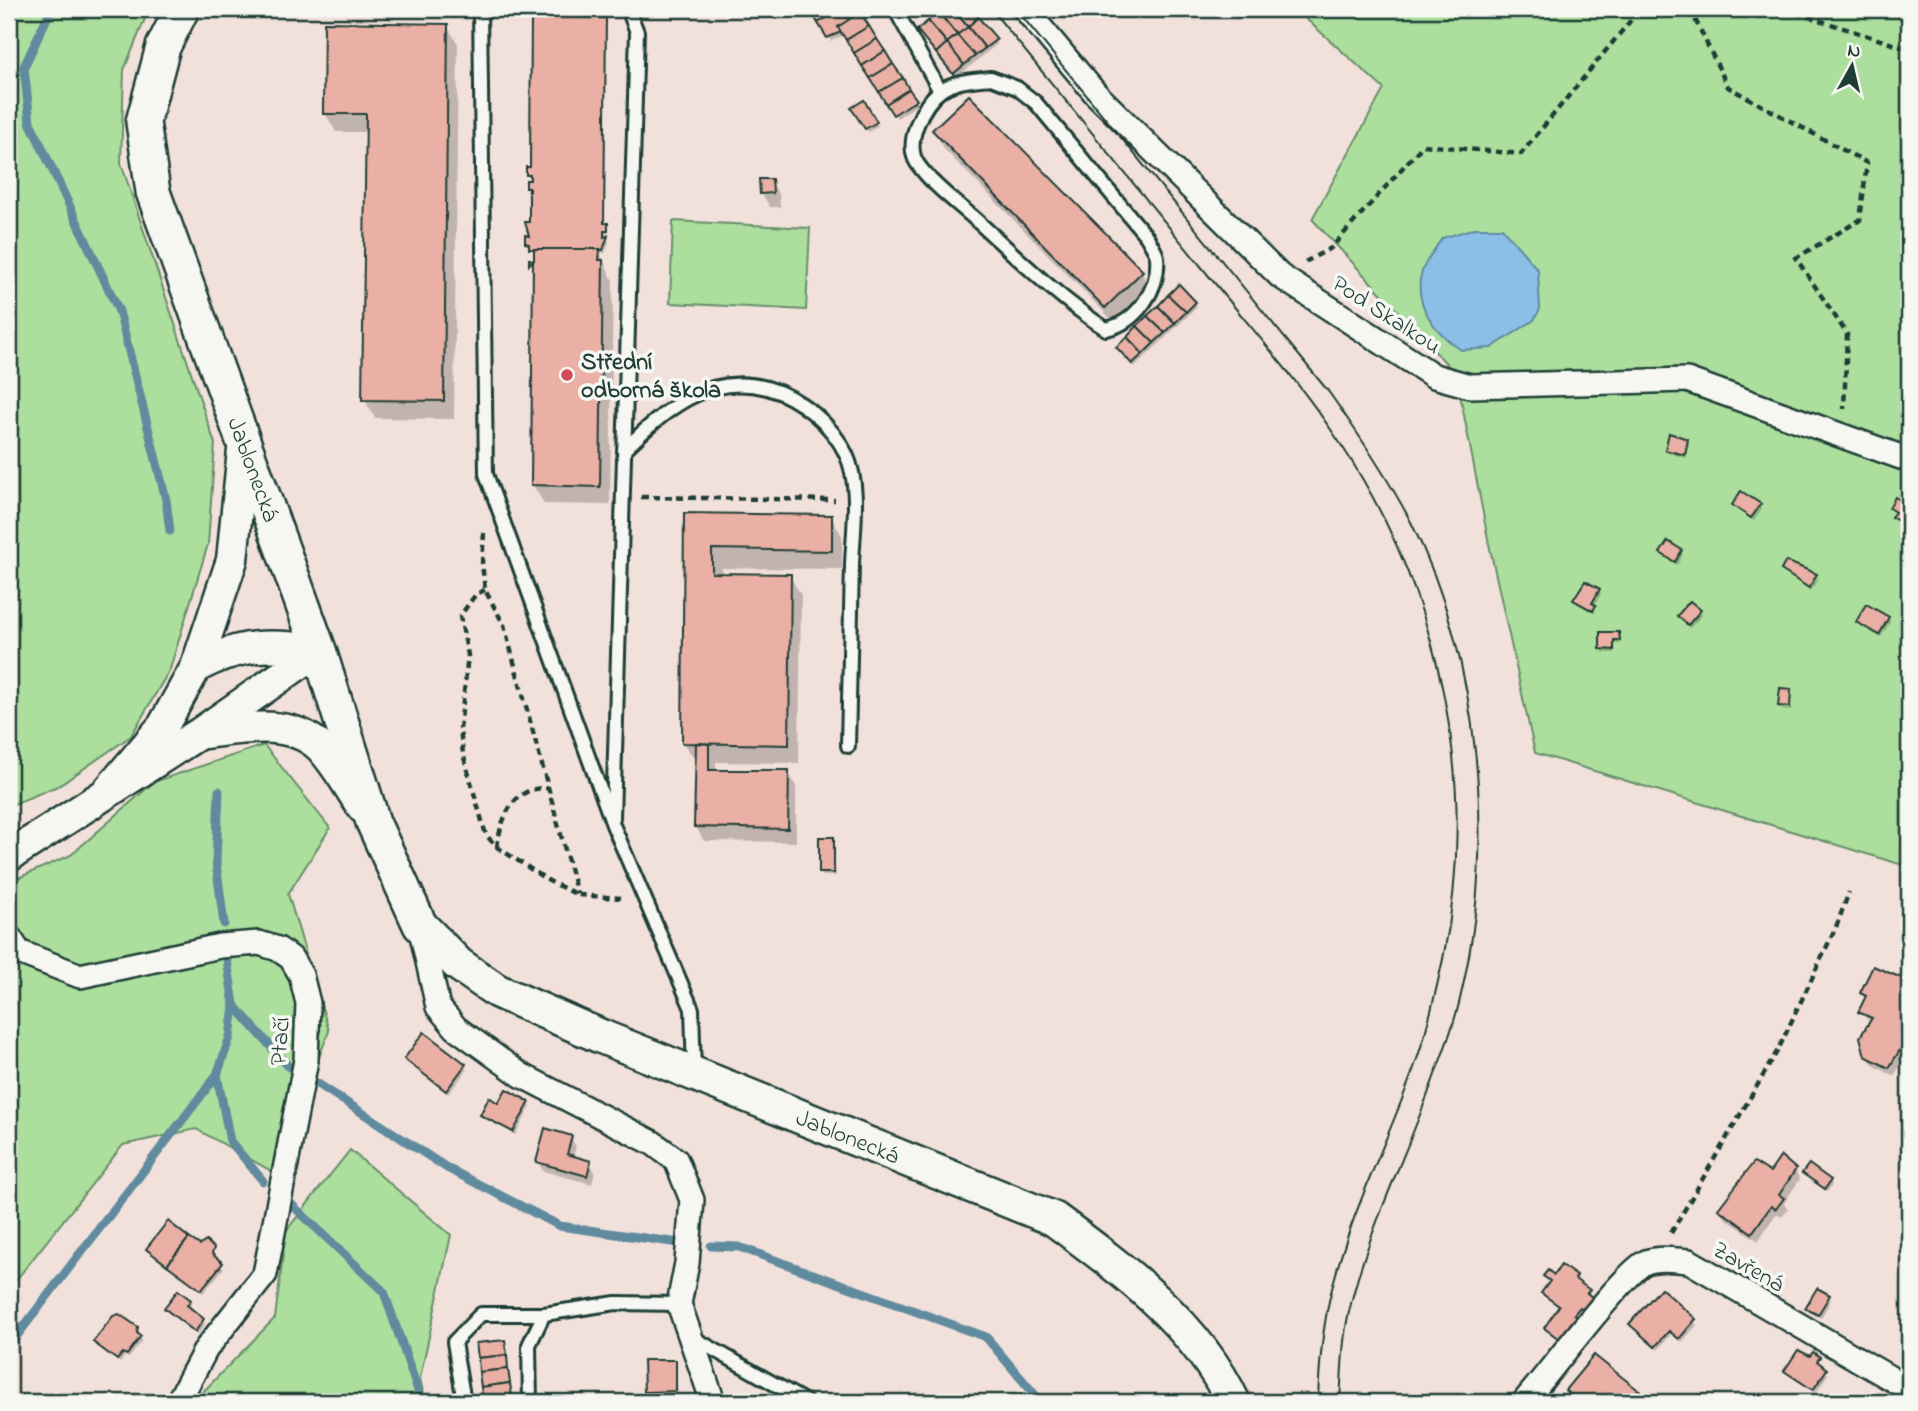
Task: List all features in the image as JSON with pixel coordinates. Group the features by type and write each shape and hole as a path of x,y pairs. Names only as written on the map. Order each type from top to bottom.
{"main road":[{"name":"Jablonecká","path":"182,9 163,47 143,121 153,192 318,650 373,822 420,925 458,964 497,991 694,1074 1054,1219 1097,1251 1161,1306 1197,1344 1224,1382 1233,1402"}],"street":[{"name":"Pod Skalkou","path":"1025,9 1096,94 1280,276 1434,376 1470,386 1687,380 1909,460"},
{"path":"107,792 163,726 196,667 232,560 244,439"},
{"path":"196,667 222,653 248,646 318,650"},
{"path":"9,856 200,733 318,650"},
{"path":"200,733 261,726 293,733 317,745 373,822"},
{"name":"Jablonecká","path":"420,925 439,1007 456,1028 521,1075 653,1143 676,1160 692,1200 687,1263 680,1304 713,1402"},
{"name":"Ptačí","path":"9,937 19,952 80,976 220,946 259,943 278,949 291,958 301,975 308,1003 306,1060 265,1274 206,1349 178,1402"},
{"path":"1524,1402 1624,1282 1643,1263 1658,1259"},
{"name":"Zavřená","path":"1658,1259 1689,1261 1909,1390"}],"lane":[{"path":"480,9 486,474 613,825 692,1009 694,1074"},
{"path":"613,825 637,32 628,9"},
{"path":"894,9 940,91"},
{"path":"991,78 1017,88 1036,103 1147,237 1157,256 1149,295 1137,312 1121,326 1106,329 1076,310 944,192 916,162 913,148 916,128 927,107 940,91 961,81 991,78"},
{"path":"624,450 659,416 687,397 728,383 752,384 793,399 815,415 836,437 847,456 854,500 848,746"},
{"path":"464,1402 454,1342 481,1314 544,1314 616,1303 680,1304"},
{"path":"530,1402 529,1345 544,1314"},
{"path":"690,1336 806,1402"}],"path":[{"path":"1280,276 1331,248 1423,145 1521,154 1640,9"},
{"path":"1690,9 1728,88 1867,163 1860,220 1796,258 1847,334 1843,435"},
{"path":"1785,9 1902,47 1909,42"},
{"path":"623,497 854,500"},
{"path":"498,508 485,526 485,590 504,625 578,895"},
{"path":"485,590 476,594 460,616 468,655 460,729 463,754 486,835 497,847 549,881 578,895 645,900"},
{"path":"497,847 501,822 512,803 538,788 547,788"},
{"path":"1658,1259 1693,1193 1778,1050 1836,927 1849,892"}],"green space":[{"path":"9,9 149,9 124,70 121,163 215,444 208,544 170,669 131,736 60,785 9,806"},
{"path":"1295,9 1909,9 1909,867 1535,753 1489,544 1456,374 1312,219 1384,89"},
{"path":"673,221 810,228 806,310 670,303"},
{"path":"264,745 330,828 288,894 329,1031 275,1173 196,1129 123,1145 9,1289 9,882 71,855 154,782"},
{"path":"350,1150 451,1235 420,1378 425,1402 193,1402 275,1318 286,1231"}],"water":[{"path":"1475,228 1502,228 1538,270 1540,309 1534,320 1491,348 1461,350 1443,335 1428,316 1420,294 1420,283 1422,271 1442,238"}],"building":[{"path":"816,9 841,9 818,23 811,12"},
{"path":"841,9 850,20 838,27 841,32 827,38 818,23"},
{"path":"944,9 953,9 968,27 957,35 939,13"},
{"path":"953,9 972,9 978,17 968,27"},
{"path":"860,12 869,26 846,40 838,27"},
{"path":"939,13 957,35 947,43 928,21"},
{"path":"531,17 606,18 604,223 608,223 608,231 604,231 604,237 608,236 603,250 529,249 529,244 525,243 525,235 529,236 525,222 529,222 529,188 526,188 526,180 530,180 530,175 526,175 526,167 530,167"},
{"path":"978,17 997,39 985,48 968,27"},
{"path":"928,21 947,43 936,53 917,30"},
{"path":"324,22 448,24 444,401 362,400 366,114 323,114"},
{"path":"869,26 877,39 854,53 846,40"},
{"path":"968,27 985,48 975,56 957,35"},
{"path":"957,35 975,56 964,65 947,43"},
{"path":"877,39 885,51 862,66 854,53"},
{"path":"947,43 964,65 953,74 936,53"},
{"path":"885,51 893,64 870,78 862,66"},
{"path":"893,64 903,78 879,92 870,78"},
{"path":"903,78 909,89 886,104 879,92"},
{"path":"909,89 917,100 893,115 886,104"},
{"path":"969,95 1143,271 1105,308 932,130"},
{"path":"864,100 877,122 865,129 851,108"},
{"path":"759,179 772,179 773,193 760,194"},
{"name":"Střední odborná škola","path":"534,249 600,249 599,260 603,260 600,487 531,485 533,260 529,265 529,259 534,260"},
{"path":"1179,284 1196,302 1186,312 1168,295"},
{"path":"1168,295 1186,312 1175,323 1158,306"},
{"path":"1158,306 1175,323 1165,333 1147,316"},
{"path":"1147,316 1165,333 1154,343 1137,326"},
{"path":"1137,326 1154,343 1143,354 1127,337"},
{"path":"1127,337 1143,354 1132,364 1116,347"},
{"path":"1669,433 1688,439 1685,455 1665,450"},
{"path":"1741,491 1761,504 1751,518 1732,505"},
{"path":"1895,497 1909,505 1902,523 1891,517 1895,512 1889,508"},
{"path":"684,513 832,515 832,551 712,549 712,573 791,574 789,745 682,743"},
{"path":"1668,541 1682,550 1675,562 1660,553"},
{"path":"1786,561 1817,574 1809,588 1781,570"},
{"path":"1585,581 1600,589 1592,603 1596,605 1593,611 1573,600"},
{"path":"1690,601 1701,610 1688,625 1677,616"},
{"path":"1866,604 1889,617 1879,635 1856,622"},
{"path":"1600,632 1619,632 1620,640 1614,640 1614,650 1600,649"},
{"path":"1780,688 1791,689 1790,707 1778,706"},
{"path":"696,743 709,744 709,770 789,770 788,829 694,827"},
{"path":"819,837 834,837 834,873 819,873"},
{"path":"1873,966 1909,981 1909,1035 1889,1068 1865,1056 1860,1037 1872,1018 1858,1012 1866,996 1860,993"},
{"path":"424,1032 466,1064 446,1091 404,1059"},
{"path":"506,1089 530,1102 513,1132 480,1115 489,1097 498,1103"},
{"path":"545,1128 572,1136 567,1154 591,1161 587,1176 536,1162"},
{"path":"1781,1156 1796,1169 1779,1195 1784,1198 1776,1209 1771,1206 1752,1233 1718,1209 1754,1162 1770,1172"},
{"path":"1809,1164 1831,1180 1825,1189 1802,1173"},
{"path":"168,1221 189,1238 167,1265 146,1249"},
{"path":"189,1238 200,1245 206,1241 214,1248 212,1254 223,1263 201,1290 167,1265"},
{"path":"1561,1265 1577,1276 1575,1279 1590,1290 1587,1293 1593,1298 1584,1310 1580,1307 1574,1314 1579,1317 1562,1341 1544,1328 1559,1306 1541,1293 1550,1281 1543,1276 1548,1270 1554,1275"},
{"path":"1661,1288 1696,1319 1679,1339 1669,1331 1655,1347 1629,1324"},
{"path":"1817,1288 1830,1295 1818,1315 1805,1308"},
{"path":"178,1290 191,1300 187,1305 204,1319 195,1332 164,1308"},
{"path":"119,1314 138,1327 137,1333 141,1336 127,1355 123,1353 117,1360 93,1342 113,1316"},
{"path":"505,1340 507,1355 478,1358 476,1343"},
{"path":"1798,1350 1810,1356 1813,1352 1820,1357 1817,1361 1827,1369 1813,1390 1784,1371"},
{"path":"507,1355 508,1369 479,1372 478,1358"},
{"path":"1594,1355 1641,1392 1632,1402 1580,1402 1565,1390"},
{"path":"643,1360 676,1360 676,1391 644,1392"},
{"path":"508,1369 510,1383 481,1387 479,1372"},
{"path":"510,1383 512,1397 483,1401 481,1387"}],"waterway":[{"path":"51,9 24,67 30,122 119,311 166,500 170,531"},
{"path":"219,791 216,862 224,924"},
{"path":"226,953 234,1005 289,1067"},
{"path":"234,1005 230,1037 217,1075 230,1141 263,1181"},
{"path":"9,1346 217,1075"},
{"path":"315,1082 447,1168 560,1226 679,1243"},
{"path":"290,1203 384,1292 422,1402"},
{"path":"711,1246 739,1247 986,1337 1041,1402"}],"tram line":[{"path":"991,9 1274,355 1340,443 1375,501 1403,562 1426,626 1443,691 1453,758 1457,825 1453,892 1443,959 1415,1065 1357,1211 1337,1271 1324,1326 1318,1402"},
{"path":"1016,9 1328,391 1382,471 1411,522 1435,577 1453,634 1467,695 1476,756 1478,880 1471,940 1460,999 1451,1029 1376,1223 1357,1282 1345,1334 1340,1402"}],"place":[{"name":"Střední odborná škola","path":"567,375"}]}
